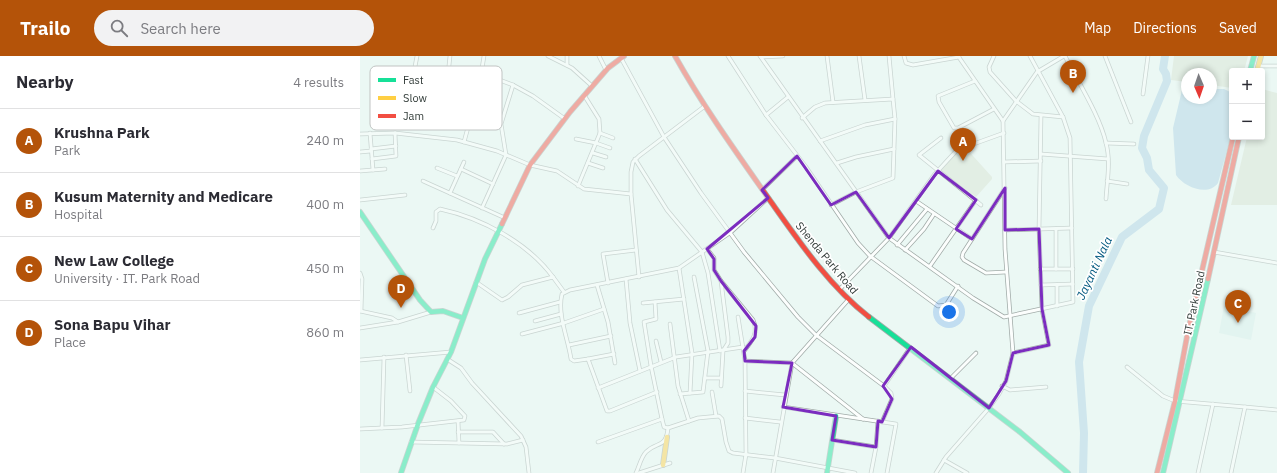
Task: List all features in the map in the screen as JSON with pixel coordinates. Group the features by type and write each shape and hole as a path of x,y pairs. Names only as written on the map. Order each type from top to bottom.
{"main road":[{"name":"Shenda Park Road","path":"675,56 705,106 762,190 838,290 1020,432 1068,473"},
{"path":"1251,68 1254,56"},
{"path":"1258,68 1261,56"},
{"path":"401,473 411,442 433,387 451,352 485,259 530,165 584,95 606,70 622,57"},
{"name":"IT. Park Road","path":"1157,473 1178,401 1188,331 1232,140"},
{"name":"IT. Park Road","path":"1163,473 1178,401 1214,252 1238,140"},
{"path":"360,212 420,300 432,312 443,311 463,318"},
{"path":"828,471 836,416"},
{"path":"663,465 667,437"}],"street":[{"path":"415,66 417,56"},
{"path":"449,66 450,56"},
{"path":"483,66 484,56"},
{"path":"548,56 567,65 592,86"},
{"path":"567,56 567,65"},
{"path":"599,56 606,70"},
{"path":"728,56 766,115 797,156 858,243 870,256 938,306 946,306 958,286"},
{"path":"760,57 783,56"},
{"path":"827,56 833,102"},
{"path":"859,56 866,100"},
{"path":"831,205 856,192 893,178 895,119 889,56"},
{"path":"904,56 906,63 913,65 959,57 1003,121 1004,133 1006,272 1013,353 1010,366 1002,386 989,408 944,460 936,473"},
{"path":"994,56 989,66 990,72 1016,102 1033,114 1062,117"},
{"path":"760,57 802,118 889,238 1000,316 1009,317 1073,302 1074,284 1070,138 1062,117 1037,72 1030,56"},
{"path":"1003,121 1037,72 1065,56 1094,112 1106,143 1108,159 1106,199"},
{"path":"1105,56 1131,122"},
{"path":"1143,94 1148,56"},
{"path":"622,57 664,137 701,193 731,232 744,252 798,317 816,335 884,386 891,393 892,399 880,421 871,473"},
{"path":"1258,68 1277,66"},
{"path":"502,81 533,96 564,119"},
{"path":"975,81 938,96 939,102 954,128 958,128 994,109"},
{"path":"482,208 506,155 502,124 513,85"},
{"path":"578,186 593,153 600,133 599,119 584,95"},
{"path":"766,115 788,97"},
{"path":"802,118 815,107 833,102 893,98"},
{"path":"639,277 631,194 632,165 635,159 705,106"},
{"path":"1013,353 1049,345 1042,309 1040,269 1039,229 1041,116"},
{"path":"820,141 865,125 895,119"},
{"path":"464,142 467,130"},
{"path":"372,158 395,157 397,154 395,132"},
{"path":"360,134 395,132 464,142 506,155 530,165 562,174 578,186 590,190 631,194"},
{"path":"370,133 373,170"},
{"path":"600,133 613,138"},
{"path":"838,290 889,238 938,171 957,150 1004,133"},
{"path":"941,138 919,155 981,205"},
{"path":"576,139 596,143 610,148"},
{"path":"1106,143 1134,144"},
{"path":"360,152 396,146"},
{"path":"836,163 894,149"},
{"path":"593,153 606,157"},
{"path":"1041,154 1108,159"},
{"path":"762,190 797,156"},
{"path":"635,159 667,210 702,252 708,273 721,351 721,386"},
{"path":"1004,162 1041,161"},
{"path":"450,193 464,162"},
{"path":"588,163 604,168"},
{"path":"437,168 457,176"},
{"path":"360,171 385,169"},
{"path":"461,169 493,184"},
{"path":"423,181 505,218"},
{"path":"1107,181 1127,184"},
{"path":"1005,188 963,253 962,257 964,260 986,273 1006,272"},
{"path":"360,200 405,194"},
{"path":"564,292 679,268 731,232 768,198"},
{"path":"930,266 976,200"},
{"path":"916,201 972,240"},
{"path":"433,228 436,221 436,212 440,209 499,231 532,252 564,292"},
{"path":"897,245 927,209"},
{"path":"905,250 924,229 934,214"},
{"path":"1005,230 1072,228"},
{"path":"1056,229 1056,269"},
{"path":"598,388 676,357 708,351 744,349 755,337 756,326 754,320 721,281 714,270 714,258 708,249"},
{"path":"608,283 603,254 636,250"},
{"path":"1214,252 1277,263"},
{"path":"679,268 692,353 690,393"},
{"path":"1040,269 1073,269"},
{"path":"360,273 362,279 360,311 392,318 398,322"},
{"path":"476,282 502,300 522,285 553,277"},
{"path":"680,394 703,392 705,378 708,351 694,277"},
{"path":"626,279 630,323 640,371"},
{"path":"721,281 728,340 721,351"},
{"path":"1041,285 1074,284"},
{"path":"597,285 611,336 616,363"},
{"path":"1057,285 1057,306"},
{"path":"564,292 560,302 561,314 572,361 614,354"},
{"path":"643,303 684,298"},
{"path":"773,473 780,422 792,363 849,299"},
{"path":"519,313 560,302"},
{"path":"655,302 656,319 644,322 662,419 664,427 668,428"},
{"path":"522,334 564,323 604,309"},
{"path":"360,328 398,322 432,312"},
{"path":"535,321 561,314"},
{"path":"738,317 745,361 746,454 743,473"},
{"path":"670,324 676,357 680,394 689,421"},
{"path":"569,345 611,336"},
{"path":"656,341 661,362"},
{"path":"884,386 910,347"},
{"path":"360,360 451,352"},
{"path":"951,378 976,353"},
{"path":"406,355 410,391"},
{"path":"382,428 384,357"},
{"path":"447,359 461,368 523,440 529,473"},
{"path":"588,359 605,408 609,411 657,392"},
{"path":"745,361 792,363 864,420"},
{"path":"1127,367 1163,396 1178,401 1277,410"},
{"path":"705,378 721,378"},
{"path":"1002,386 1010,390 1046,387"},
{"path":"360,429 464,420 464,416 451,401 433,387"},
{"path":"745,391 785,395"},
{"path":"712,392 716,416"},
{"path":"1198,473 1213,404"},
{"path":"783,406 836,416 896,424 887,473"},
{"path":"1231,473 1245,407"},
{"path":"668,428 689,421 716,416 721,417 726,442 730,451 733,453 775,458 828,471 855,473"},
{"path":"745,418 780,422"},
{"path":"598,442 662,419"},
{"path":"458,421 459,443"},
{"path":"636,473 646,452 661,444 667,437 668,428"},
{"path":"458,432 493,432 504,444"},
{"path":"411,442 504,444 523,440"},
{"path":"832,440 876,447"},
{"path":"944,460 967,473"},
{"path":"640,473 670,463"}],"highlighted area":[{"path":"797,156 831,205 856,192 889,238 938,171 976,200 956,229 972,239 1005,188 1005,230 1039,229 1042,309 1049,345 1013,353 1006,381 989,408 911,347 883,386 892,399 882,422 878,421 876,447 832,440 836,416 783,407 792,363 745,361 744,351 755,337 756,326 714,270 714,259 707,249 768,198 762,190"}],"shaded area":[{"path":"1224,306 1256,313 1251,340 1219,333"}],"green space":[{"path":"1174,56 1248,56 1245,68 1229,68 1229,88 1217,86 1217,68 1181,68 1181,81 1171,80"},
{"path":"1265,90 1277,93 1277,205 1231,205 1246,140 1265,140"},
{"path":"965,147 992,177 992,179 976,197 940,172 957,150"}],"water":[{"path":"1217,89 1224,89 1229,92 1230,140 1218,183 1214,187 1202,190 1196,189 1185,183 1176,175 1173,128 1181,94 1181,104 1217,104"}],"waterway":[{"name":"Jayanti Nala","path":"1083,473 1084,433 1079,362 1089,306 1122,237 1159,209 1164,188 1149,170 1147,158 1142,148 1144,136 1167,81 1166,74 1163,69 1165,56"}],"traffic: fast":[{"path":"1251,68 1254,56"},
{"path":"360,212 420,300 431,312 443,311 463,318"},
{"path":"401,473 433,387 451,352 485,259 502,224"},
{"path":"1163,473 1208,279"},
{"path":"869,317 1020,432 1068,473"},
{"path":"827,473 836,416"}],"traffic: slow":[{"path":"1258,68 1261,56"},
{"path":"663,465 667,437"}],"traffic: jam":[{"path":"502,224 530,165 570,112 608,68 624,56"},
{"path":"675,56 720,129 803,246 827,277 854,305 869,317"},
{"path":"1157,473 1175,401 1188,331 1232,140"},
{"path":"1208,279 1238,140"}],"place":[{"name":"Kusum Maternity and Medicare","path":"1073,93"},
{"name":"Krushna Park","path":"963,161"},
{"name":"Sona Bapu Vihar","path":"401,308"},
{"name":"New Law College","path":"1238,323"}]}
